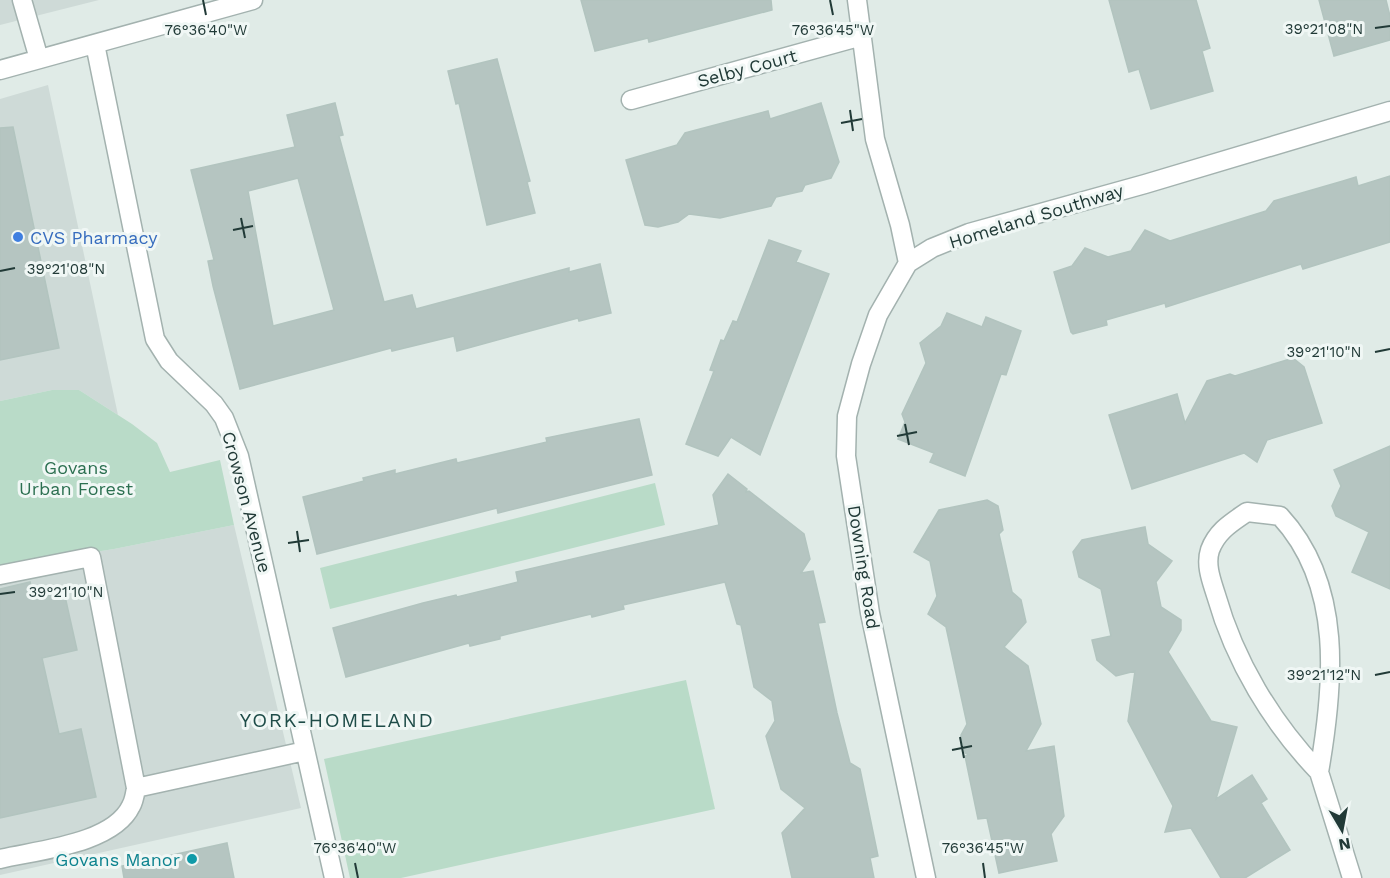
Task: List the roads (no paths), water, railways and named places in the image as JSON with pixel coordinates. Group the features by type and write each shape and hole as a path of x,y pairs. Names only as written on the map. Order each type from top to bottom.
{"street":[{"path":"22,0 39,59"},
{"path":"0,70 253,0"},
{"path":"857,0 875,139 900,225 908,263"},
{"name":"Selby Court","path":"631,100 862,36"},
{"name":"Crowson Avenue","path":"95,44 155,339 169,361 214,404 232,437 334,878"},
{"name":"Homeland Southway","path":"908,263 932,248 969,233 1145,184 1390,111"},
{"name":"Downing Road","path":"908,263 878,315 861,364 847,416 846,456 870,613 926,878"},
{"path":"1319,772 1293,746 1239,657 1222,616 1209,573 1209,552 1220,530 1247,512 1280,516 1295,532 1306,551 1322,589 1330,638 1325,736 1319,772 1352,878"},
{"path":"0,575 92,557 136,788 132,806 122,819 97,837 0,859"},
{"path":"136,788 305,750"}],"place":[{"name":"CVS Pharmacy","path":"18,237"},
{"name":"Govans Manor","path":"192,859"}],"district":[{"name":"YORK-HOMELAND","path":"337,720"}],"park label":[{"name":"Govans Urban Forest","path":"76,477"}]}
